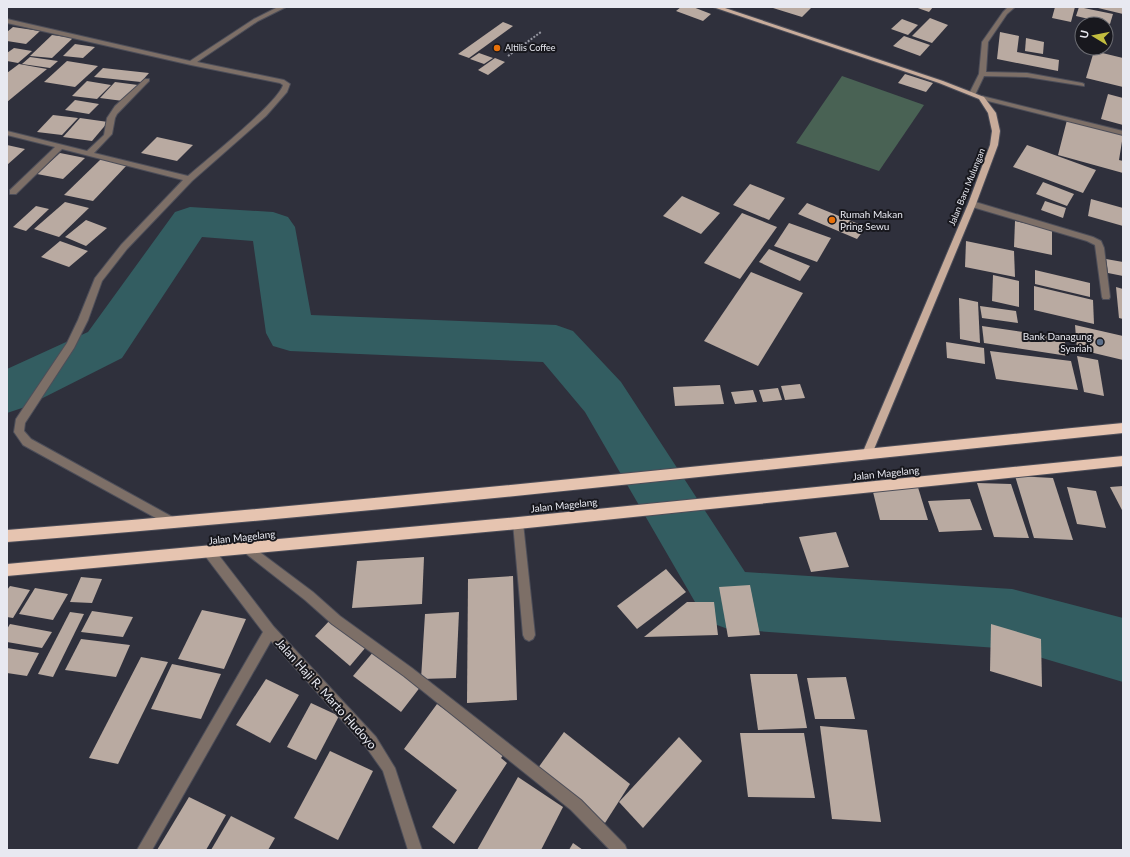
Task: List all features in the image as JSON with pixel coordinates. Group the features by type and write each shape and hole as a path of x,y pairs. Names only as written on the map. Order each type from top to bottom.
{"highway":[{"name":"Jalan Magelang","path":"7,536 174,523 536,489 1123,428"},
{"name":"Jalan Magelang","path":"7,570 210,553 518,523 1123,460"}],"main road":[{"path":"716,7 941,82 982,98"},
{"name":"Jalan Baru Mulungan","path":"867,454 972,204 994,145 996,131 992,112 982,98"}],"street":[{"path":"191,63 256,20 283,7"},
{"path":"974,94 982,74 985,42 1012,7"},
{"path":"7,21 191,63 282,81 287,84 285,91 263,114 189,179 142,227 98,280 83,320 71,345 20,427 27,442 174,523"},
{"path":"982,74 1027,75 1082,84"},
{"path":"88,153 109,133 110,120 115,111 147,80"},
{"path":"982,98 1123,133"},
{"path":"7,133 189,179"},
{"path":"13,192 61,146"},
{"path":"972,204 1090,239 1098,243 1100,248 1106,296"},
{"path":"518,523 529,635"},
{"path":"248,549 309,596 336,620 408,672 576,805 620,850"},
{"name":"Jalan Haji R. Marto Hudoyo","path":"210,553 270,631 371,742 388,768 415,850"},
{"path":"144,850 270,631"}],"path":[{"path":"508,56 541,32"}],"green space":[{"path":"842,76 924,105 879,171 796,143"}],"building":[{"path":"681,7 693,7 711,14 703,21 676,11"},
{"path":"812,7 802,17 773,8"},
{"path":"915,7 933,7 929,12"},
{"path":"1055,7 1075,7 1071,22 1052,18"},
{"path":"1079,7 1113,14 1112,16 1076,16"},
{"path":"1123,7 1123,14 1098,8"},
{"path":"930,18 948,25 932,43 912,36"},
{"path":"902,19 918,25 908,35 891,29"},
{"path":"503,22 513,26 469,58 458,54"},
{"path":"13,27 40,31 26,44 7,41 7,32"},
{"path":"1000,32 1019,36 1017,52 1059,60 1058,71 997,59"},
{"path":"52,35 73,38 52,58 30,56"},
{"path":"904,36 930,45 920,56 893,46"},
{"path":"1026,38 1044,42 1043,54 1025,51"},
{"path":"75,44 95,47 83,58 63,56"},
{"path":"14,48 32,51 18,63 7,61 7,53"},
{"path":"479,53 493,58 484,64 470,59"},
{"path":"1093,56 1114,56 1123,58 1123,87 1086,78"},
{"path":"30,57 58,61 50,68 22,64"},
{"path":"495,58 505,62 488,75 478,70"},
{"path":"67,61 98,66 75,87 44,82"},
{"path":"19,64 47,69 7,102 7,73"},
{"path":"103,68 149,73 141,82 94,77"},
{"path":"905,74 933,83 926,92 898,83"},
{"path":"87,81 111,85 97,99 72,96"},
{"path":"115,82 138,85 123,101 100,98"},
{"path":"1108,94 1123,98 1123,125 1101,119"},
{"path":"75,100 99,104 89,114 65,110"},
{"path":"53,115 78,118 62,135 37,132"},
{"path":"80,118 108,122 92,141 63,137"},
{"path":"1067,120 1123,135 1119,160 1123,161 1123,173 1058,155"},
{"path":"157,137 193,145 177,161 141,153"},
{"path":"7,145 25,149 7,165"},
{"path":"1027,145 1096,170 1083,193 1013,167"},
{"path":"60,153 85,158 63,179 37,174"},
{"path":"101,159 128,164 93,201 64,195"},
{"path":"1043,182 1074,194 1067,206 1036,194"},
{"path":"750,184 785,198 769,220 733,205"},
{"path":"682,196 720,213 701,234 663,216"},
{"path":"1091,199 1123,208 1123,226 1088,216"},
{"path":"1045,201 1066,208 1063,218 1041,210"},
{"path":"65,202 89,208 59,237 34,229"},
{"name":"Rumah Makan Pring Sewu","path":"807,203 866,227 857,239 798,214"},
{"path":"36,206 49,209 26,231 13,227"},
{"path":"742,213 777,227 740,279 704,263"},
{"path":"86,220 107,228 86,246 65,237"},
{"path":"1015,221 1052,229 1052,255 1014,247"},
{"path":"789,223 831,238 817,262 774,246"},
{"path":"60,241 88,251 69,267 41,257"},
{"path":"966,241 1014,251 1015,277 965,267"},
{"path":"769,249 810,266 800,281 759,262"},
{"path":"1106,259 1123,262 1123,276 1108,273"},
{"path":"1035,270 1090,283 1090,297 1035,284"},
{"path":"751,272 803,293 758,366 704,341"},
{"path":"993,275 1019,281 1019,307 992,301"},
{"path":"1034,286 1093,300 1094,324 1034,310"},
{"path":"1116,287 1123,289 1123,319 1119,318"},
{"path":"959,298 978,302 980,343 960,339"},
{"path":"980,306 1016,311 1018,323 982,318"},
{"name":"Bank Danagung Syariah","path":"1075,325 1123,336 1123,360 1077,349"},
{"path":"982,326 1064,338 1068,356 984,343"},
{"path":"946,342 984,348 985,364 947,358"},
{"path":"990,351 1071,361 1078,390 996,379"},
{"path":"1077,356 1098,360 1104,396 1084,392"},
{"path":"800,384 805,398 785,400 781,386"},
{"path":"720,385 724,404 675,406 673,387"},
{"path":"778,388 782,400 763,402 759,390"},
{"path":"753,390 757,402 735,404 731,392"},
{"path":"1015,476 1053,478 1073,540 1034,538"},
{"path":"977,483 1011,484 1029,538 994,537"},
{"path":"871,484 917,484 928,520 880,520"},
{"path":"1123,486 1123,512 1110,487"},
{"path":"1067,487 1096,491 1106,528 1077,524"},
{"path":"970,499 982,530 939,532 928,501"},
{"path":"836,532 849,567 811,572 799,537"},
{"path":"424,557 422,604 352,608 357,561"},
{"path":"666,569 686,592 637,629 617,606"},
{"path":"513,576 517,700 467,703 468,579"},
{"path":"81,577 102,579 92,603 70,602"},
{"path":"750,585 760,635 728,637 719,587"},
{"path":"10,586 30,590 13,618 7,617 7,590"},
{"path":"35,588 68,594 53,620 19,614"},
{"path":"687,602 714,602 718,635 644,637"},
{"path":"202,610 246,619 224,669 178,659"},
{"path":"92,611 133,617 123,637 81,632"},
{"path":"70,612 84,614 53,677 38,674"},
{"path":"459,612 456,678 421,679 425,614"},
{"path":"332,618 366,647 350,666 315,636"},
{"path":"10,624 52,632 42,648 7,642 7,629"},
{"path":"991,624 1041,639 1042,687 990,671"},
{"path":"81,639 130,645 116,677 65,670"},
{"path":"7,648 39,653 27,676 7,673"},
{"path":"374,651 421,686 401,712 353,676"},
{"path":"141,657 168,662 118,764 89,758"},
{"path":"172,664 221,674 201,719 151,709"},
{"path":"750,674 797,674 807,728 758,730"},
{"path":"846,677 855,719 815,719 807,678"},
{"path":"266,679 299,695 270,743 236,725"},
{"path":"311,703 339,716 316,760 287,747"},
{"path":"437,704 505,753 501,758 507,763 454,844 432,827 457,790 404,749"},
{"path":"820,726 867,730 881,822 832,819"},
{"path":"564,732 630,784 605,823 538,768"},
{"path":"740,733 804,733 815,798 748,797"},
{"path":"679,737 702,761 643,828 619,802"},
{"path":"330,751 373,771 338,840 294,818"},
{"path":"518,777 563,807 541,850 477,850"},
{"path":"189,797 226,815 206,850 157,850"},
{"path":"231,816 275,838 268,850 211,850"},
{"path":"573,843 583,850 569,850"}],"waterway":[{"path":"7,392 105,345 190,222 273,227 290,333 556,344 603,397 728,600 1012,619 1123,650"}],"place":[{"name":"Altilis Coffee","path":"497,48"},
{"name":"Rumah Makan Pring Sewu","path":"832,220"},
{"name":"Bank Danagung Syariah","path":"1100,342"}]}
